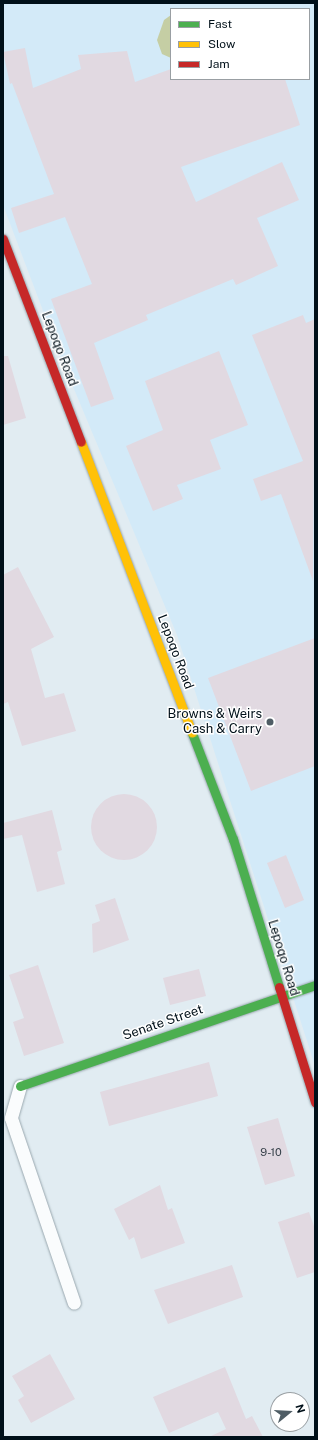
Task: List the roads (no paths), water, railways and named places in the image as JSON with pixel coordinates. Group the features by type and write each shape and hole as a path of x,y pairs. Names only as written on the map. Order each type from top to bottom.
{"street":[{"name":"Lepoqo Road","path":"3,239 233,839 315,1102"},
{"name":"Senate Street","path":"20,1086 315,985"}],"lane":[{"path":"20,1086 11,1118 74,1303"}],"place":[{"name":"Browns & Weirs Cash & Carry","path":"270,722"}]}
